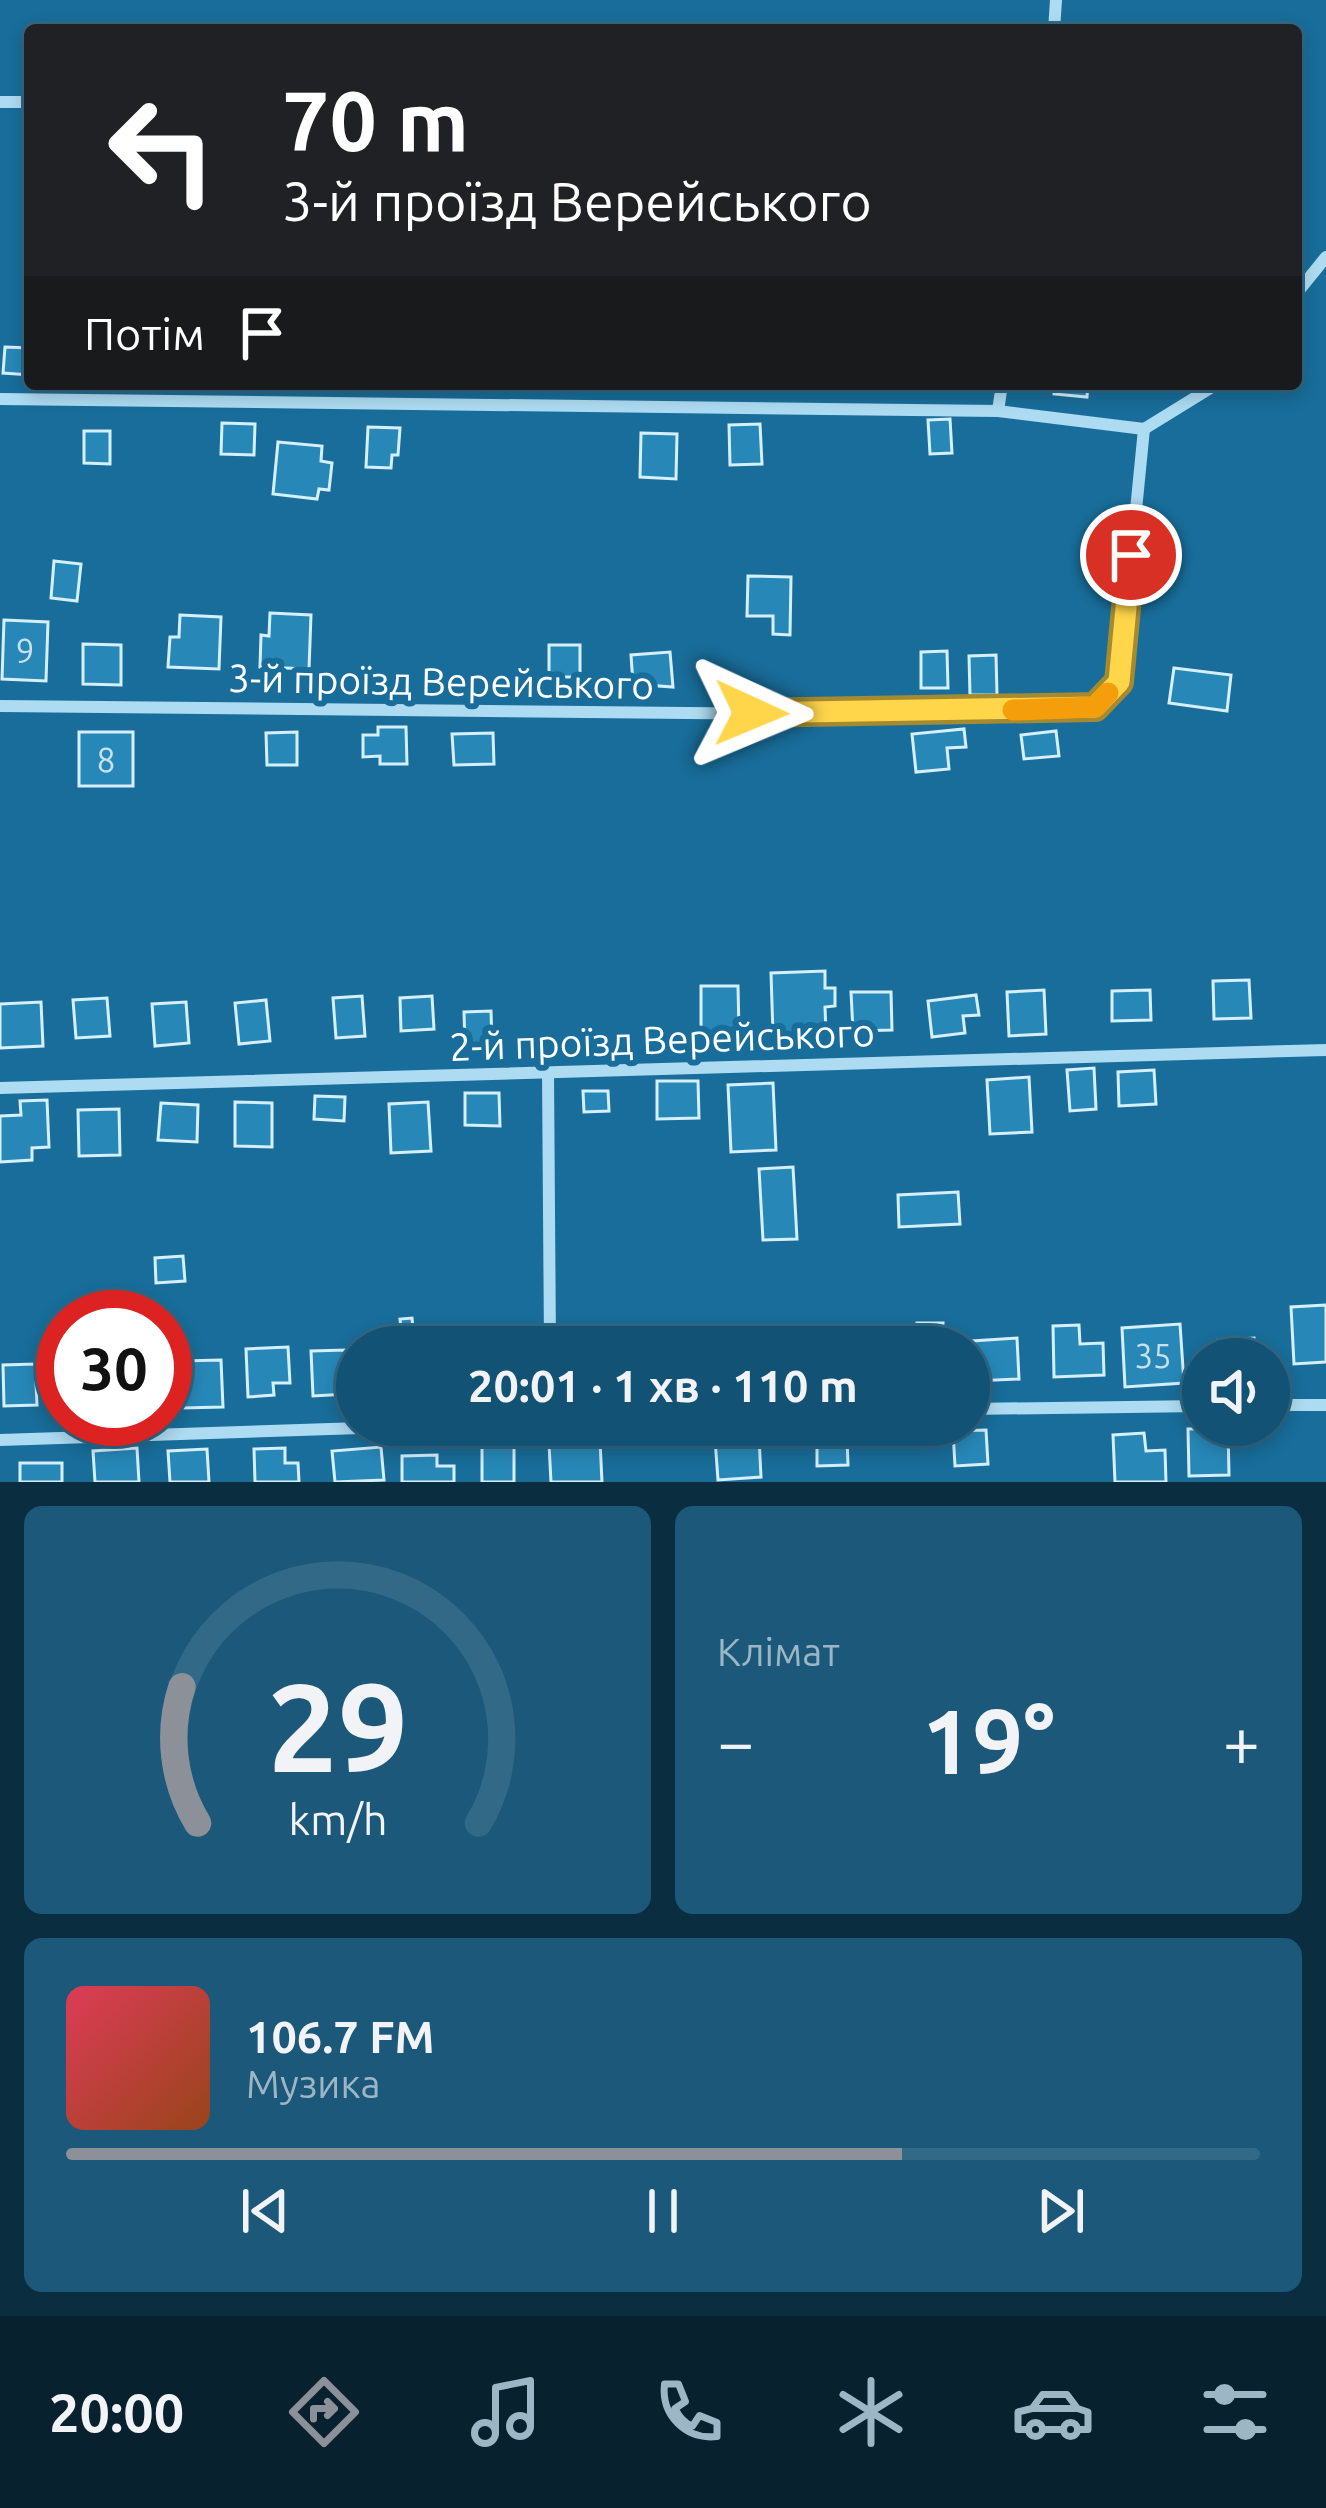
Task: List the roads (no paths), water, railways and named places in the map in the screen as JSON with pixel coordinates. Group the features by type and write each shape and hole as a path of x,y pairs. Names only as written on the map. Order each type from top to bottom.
{"street":[{"path":"1302,287 1326,257"},
{"path":"998,411 1001,390"},
{"path":"0,399 998,411 1144,429 1207,390"},
{"name":"3-й проїзд Верейського","path":"0,706 891,715 1095,707 1119,682 1144,429"},
{"name":"2-й проїзд Верейського","path":"0,1088 1326,1050"},
{"path":"548,1073 550,1326"},
{"path":"1290,1405 1326,1405"},
{"path":"990,1409 1182,1406"},
{"path":"0,1440 336,1429"}]}
